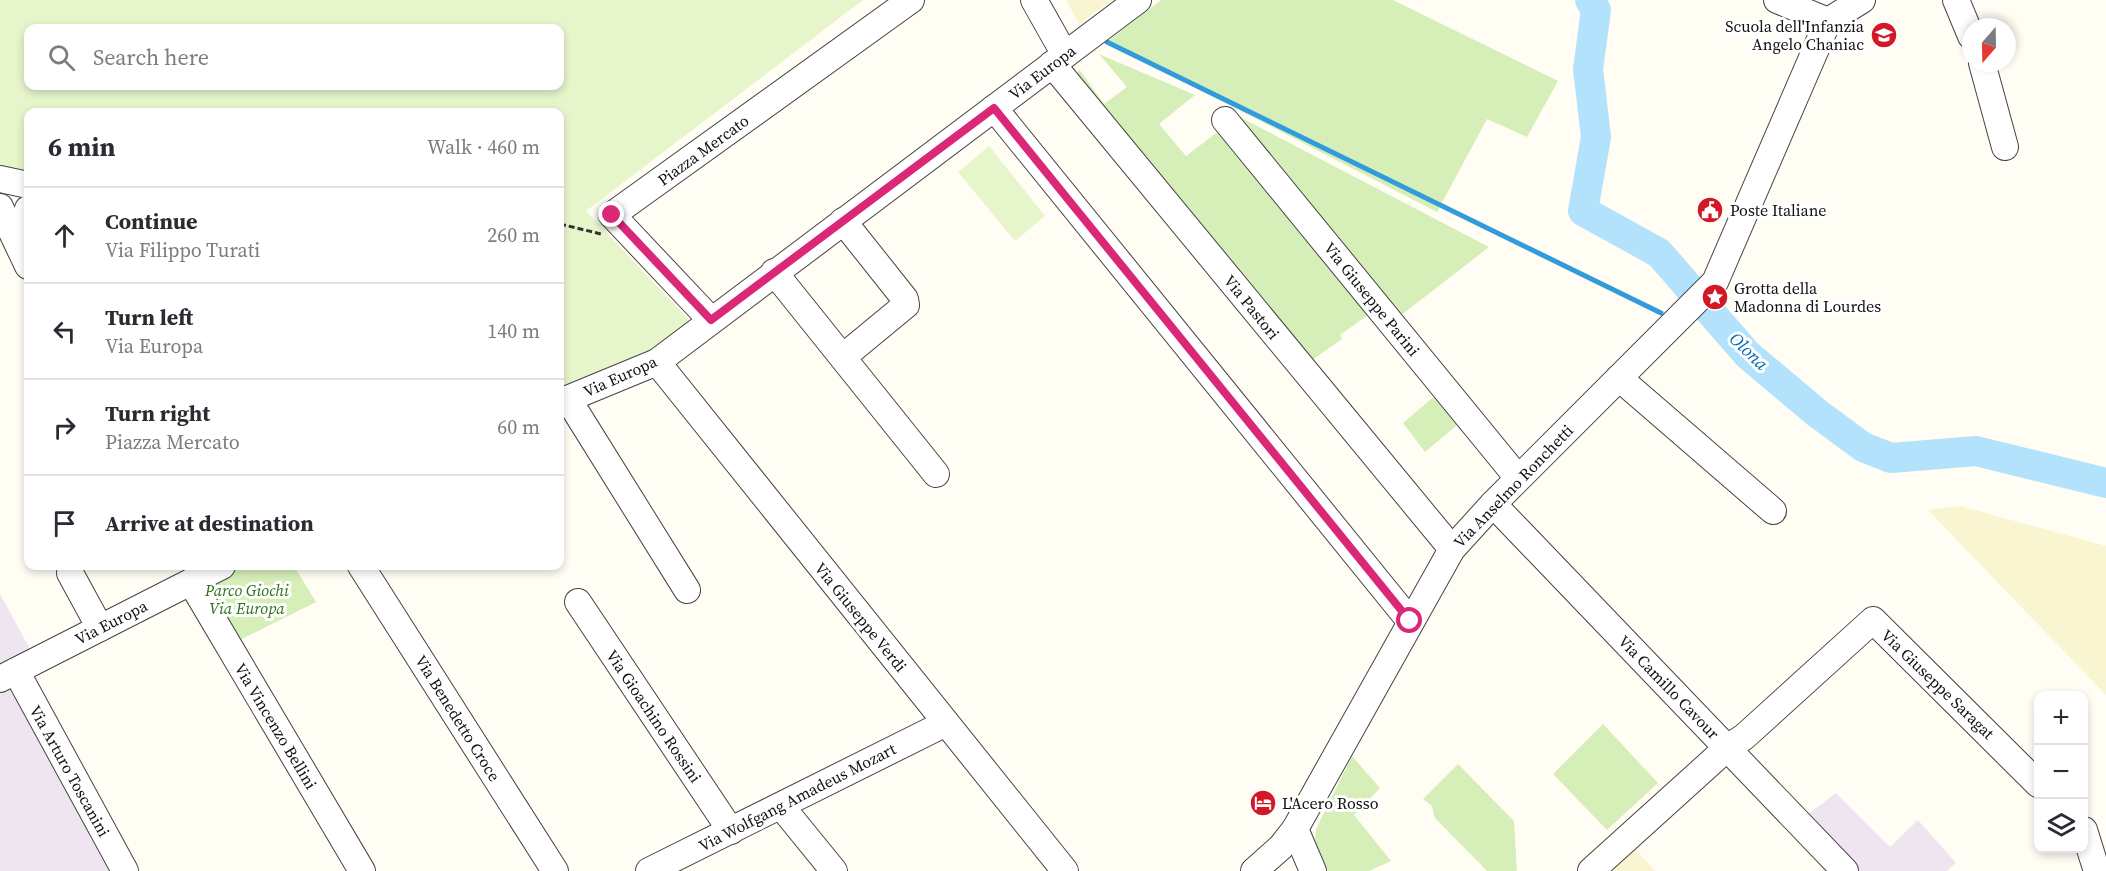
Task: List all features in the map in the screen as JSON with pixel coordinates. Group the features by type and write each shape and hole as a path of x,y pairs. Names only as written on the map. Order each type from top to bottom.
{"street":[{"name":"Piazza Mercato","path":"711,320 612,215 911,0"},
{"path":"1034,0 1059,59"},
{"name":"Via Europa","path":"564,400 657,362 1138,0"},
{"path":"1785,2 1828,21 1862,0"},
{"path":"1956,0 1964,18"},
{"name":"Via Anselmo Ronchetti","path":"1254,871 1281,846 1295,829 1452,549 1492,504 1715,282 1828,21"},
{"name":"Via Pastori","path":"1059,59 1452,549"},
{"path":"1984,72 2005,147"},
{"path":"994,108 1410,621"},
{"name":"Via Giuseppe Parini","path":"1225,120 1518,478"},
{"path":"0,179 24,184"},
{"path":"0,207 24,257"},
{"path":"843,221 904,299 906,305 843,357"},
{"path":"24,222 22,228 24,257"},
{"path":"774,272 936,474"},
{"name":"Via Giuseppe Verdi","path":"657,362 1065,871"},
{"path":"1619,378 1773,511"},
{"path":"564,400 687,590"},
{"name":"Via Camillo Cavour","path":"1492,504 1845,871"},
{"name":"Via Europa","path":"8,675 214,570"},
{"name":"Via Benedetto Croce","path":"364,570 555,871"},
{"path":"70,573 100,628"},
{"name":"Via Vincenzo Bellini","path":"190,582 362,871"},
{"name":"Via Gioachino Rossini","path":"578,602 731,831"},
{"name":"Via Giuseppe Saragat","path":"1727,748 1744,737 1873,620 2034,780"},
{"name":"Via Arturo Toscanini","path":"8,675 124,871"},
{"name":"Via Wolfgang Amadeus Mozart","path":"649,871 946,723"},
{"path":"1591,871 1727,748"},
{"path":"781,806 834,871"},
{"path":"1295,829 1313,871"},
{"path":"2088,842 2096,865"}],"path":[{"path":"564,225 609,235"}],"shaded area":[{"path":"1066,0 1112,0 1079,24"},
{"path":"1960,506 2106,546 2106,695 1928,510"},
{"path":"0,594 31,651 0,667"},
{"path":"12,678 116,871 0,871 0,684"},
{"path":"1836,793 1890,847 1918,820 1956,863 1947,871 1854,871 1803,818"},
{"path":"1633,846 1655,871 1605,871"}],"green space":[{"path":"0,0 863,0 586,211 692,323 652,352 564,385 564,108 24,108 24,174 0,168"},
{"path":"1161,0 1393,0 1558,81 1527,137 1487,119 1437,212 1107,42"},
{"path":"1099,54 1195,95 1159,124 1186,156 1220,130 1368,315 1340,335 1342,339 1308,363 1076,80 1079,69 1104,104 1127,87"},
{"path":"1234,114 1489,247 1400,316"},
{"path":"989,146 1045,216 1015,241 958,172"},
{"path":"1437,394 1462,421 1425,452 1403,423"},
{"name":"Parco Giochi Via Europa","path":"228,570 296,570 316,602 232,644 197,585"},
{"path":"1603,724 1658,783 1607,830 1553,774"},
{"path":"1352,756 1380,788 1354,815 1391,861 1369,871 1328,871 1315,841 1316,829"},
{"path":"1458,764 1514,821 1517,871 1487,871 1435,818 1432,806 1423,799"}],"waterway":[{"name":"Olona","path":"1590,0 1596,10 1588,69 1596,137 1583,211 1659,253 1748,355 1817,413 1863,447 1891,458 1976,451 2106,483"},
{"path":"1107,42 1661,313"}],"place":[{"name":"Scuola dell'Infanzia Angelo Chaniac","path":"1884,35"},
{"name":"Poste Italiane","path":"1710,210"},
{"name":"Grotta della Madonna di Lourdes","path":"1715,297"},
{"name":"L'Acero Rosso","path":"1263,803"}],"route":[{"path":"612,215 711,320 994,108 1410,621"}]}
